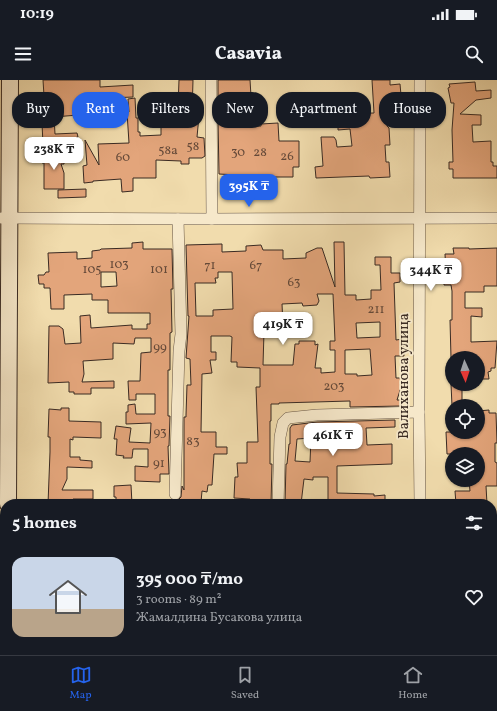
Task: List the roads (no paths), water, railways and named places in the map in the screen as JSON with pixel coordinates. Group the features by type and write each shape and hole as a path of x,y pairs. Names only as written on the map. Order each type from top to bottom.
{"main road":[{"path":"8,499 5,218 10,80"}],"street":[{"path":"211,80 212,219"},
{"name":"Валиханова улица","path":"420,80 418,412 420,499"},
{"path":"5,218 497,218"},
{"path":"175,494 179,351 181,334 178,219"},
{"path":"278,499 280,437 283,423 288,418 317,414 418,412"}]}
